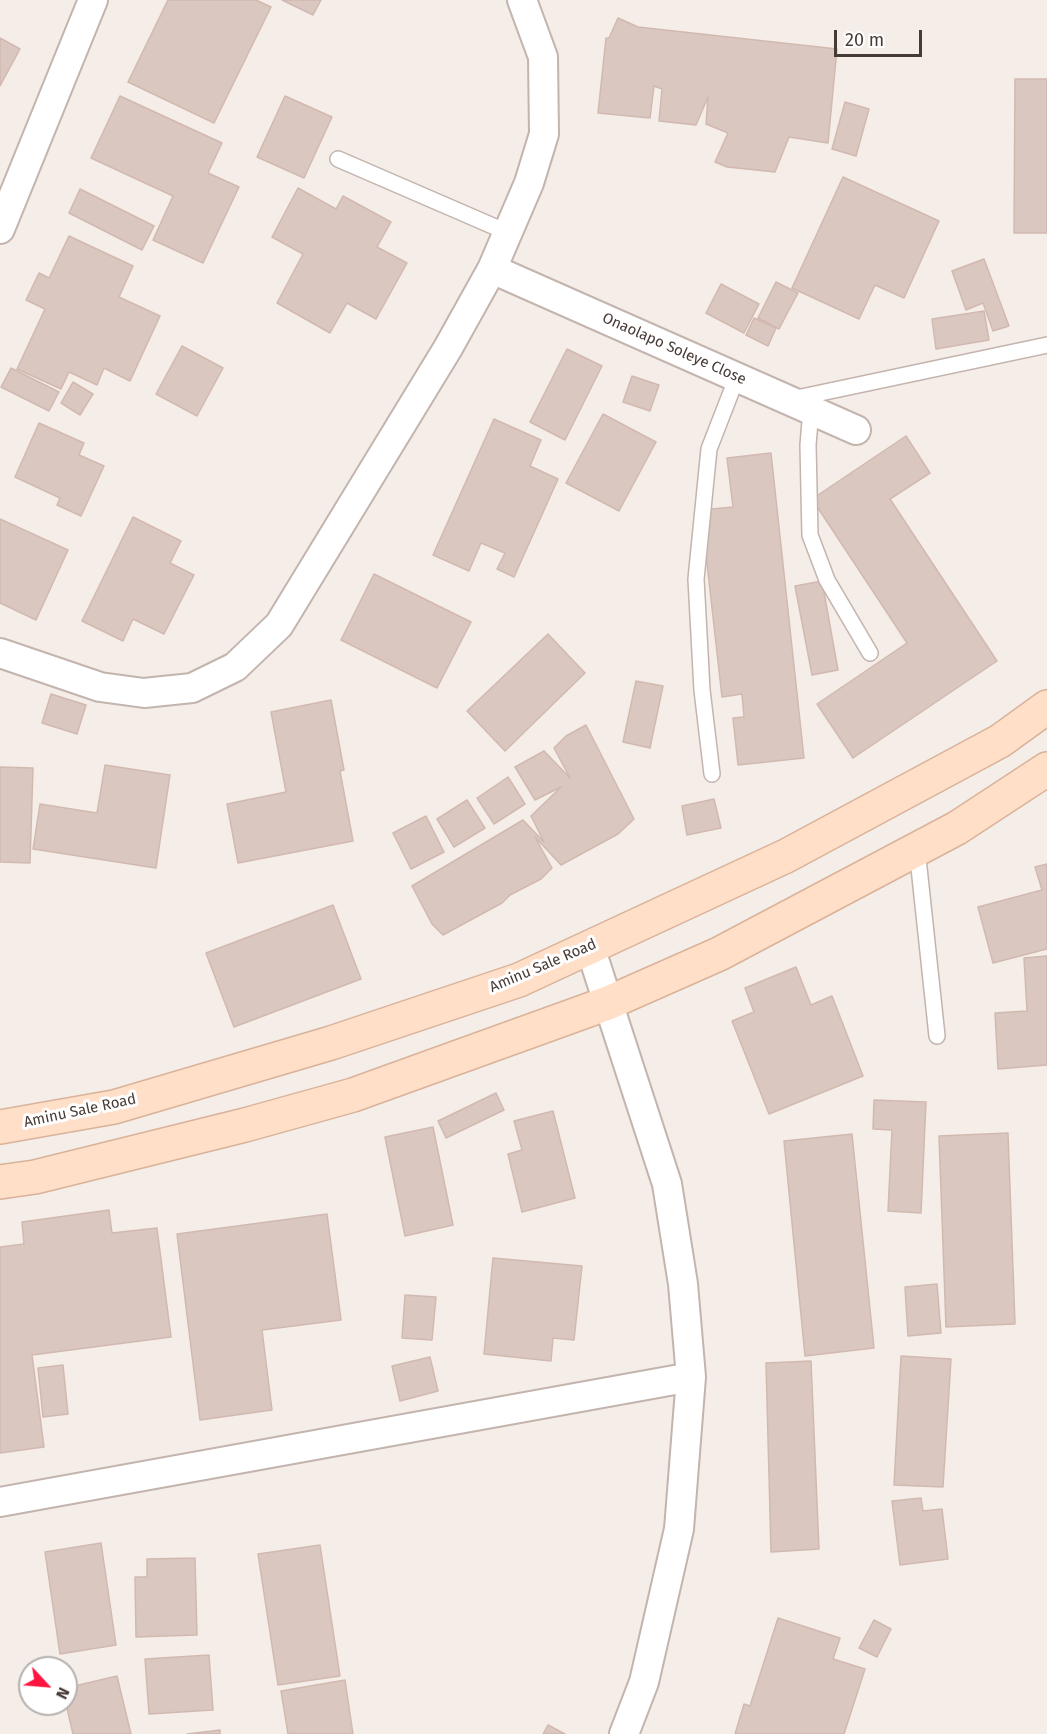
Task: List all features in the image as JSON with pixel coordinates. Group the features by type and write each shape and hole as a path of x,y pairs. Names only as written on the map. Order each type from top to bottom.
{"street":[{"path":"1,225 93,0"},
{"path":"0,653 100,687 144,693 192,688 235,667 279,625 448,348 492,269 529,183 543,134 543,57 522,0"},
{"name":"Onaolapo Soleye Close","path":"492,269 856,430"},
{"name":"Aminu Sale Road","path":"0,1127 114,1107 332,1043 519,980 786,856 1000,741 1047,707"},
{"path":"0,1182 35,1177 233,1128 353,1095 608,1003 719,954 957,828 1047,769"},
{"path":"590,947 667,1184 683,1284 691,1377 679,1529 644,1682 624,1734"},
{"path":"0,1502 691,1377"}],"lane":[{"path":"338,159 509,233"},
{"path":"870,653 827,580 810,536 808,445 800,404 1047,345"},
{"path":"712,774 702,690 696,579 709,449 737,377"},
{"path":"917,849 937,1036"}],"building":[{"path":"168,0 256,0 271,7 214,123 128,82"},
{"path":"282,0 321,0 313,15"},
{"path":"618,18 638,27 837,49 828,143 789,137 775,172 727,167 715,162 728,133 706,124 708,97 696,125 659,121 662,89 654,86 650,118 598,113 606,38 609,38"},
{"path":"0,38 20,49 0,86"},
{"path":"1015,79 1047,79 1047,233 1014,233"},
{"path":"120,96 222,143 208,173 239,187 203,263 153,240 173,196 91,158"},
{"path":"285,96 332,117 304,178 257,157"},
{"path":"845,102 869,109 856,156 832,149"},
{"path":"843,177 939,221 904,298 875,285 859,319 792,288"},
{"path":"298,188 336,209 343,196 391,222 377,247 407,263 376,319 347,303 330,333 277,303 303,254 272,237"},
{"path":"80,189 154,226 142,250 69,213"},
{"path":"69,236 133,266 119,297 160,316 130,381 104,368 97,385 69,372 61,389 17,369 45,309 26,300 39,273 49,278"},
{"path":"984,259 1009,326 993,331 983,303 966,310 952,271"},
{"path":"776,282 798,293 779,329 758,318"},
{"path":"721,284 759,304 744,333 706,313"},
{"path":"984,311 989,340 936,349 932,319"},
{"path":"754,318 776,328 768,346 746,335"},
{"path":"182,346 223,368 197,416 156,394"},
{"path":"567,349 602,366 565,440 530,422"},
{"path":"11,368 59,392 49,411 1,387"},
{"path":"632,376 659,385 650,411 623,402"},
{"path":"73,382 93,394 80,415 61,403"},
{"path":"603,414 656,442 619,511 566,483"},
{"path":"494,419 541,440 530,466 558,479 514,577 497,569 505,553 481,543 469,571 433,555"},
{"path":"39,423 84,443 79,455 104,466 81,516 57,505 60,498 15,477"},
{"path":"906,436 930,473 890,499 997,661 853,758 817,704 907,643 812,499"},
{"path":"771,453 804,758 738,765 733,718 744,717 742,694 722,697 701,510 733,507 727,458"},
{"path":"133,517 181,541 170,563 194,575 164,634 133,619 123,641 82,621"},
{"path":"0,519 68,550 36,620 0,603"},
{"path":"374,574 471,622 437,688 341,640"},
{"path":"822,581 838,670 812,675 795,586"},
{"path":"548,634 585,673 505,751 467,711"},
{"path":"636,681 663,686 650,748 623,742"},
{"path":"51,694 86,705 77,734 42,723"},
{"path":"331,700 344,770 340,771 353,841 238,863 227,804 286,792 271,712"},
{"path":"586,725 634,819 618,834 561,865 535,837 552,868 541,879 510,895 502,903 443,935 432,924 412,886 523,820 544,842 531,816 561,787 535,800 515,767 544,751 570,778 554,748 566,736"},
{"path":"105,765 170,775 156,868 33,849 40,804 97,813"},
{"path":"0,767 33,768 30,863 0,862"},
{"path":"508,777 525,804 494,824 477,798"},
{"path":"714,799 721,828 687,835 682,806"},
{"path":"467,800 485,828 454,847 437,819"},
{"path":"426,816 444,852 411,869 393,833"},
{"path":"1047,864 1047,949 993,963 978,907 1042,890 1035,867"},
{"path":"333,905 361,979 234,1027 206,953"},
{"path":"1047,956 1047,1065 998,1069 995,1013 1027,1011 1024,958"},
{"path":"796,967 811,1005 832,996 863,1076 769,1114 732,1021 754,1012 745,988"},
{"path":"496,1093 504,1110 446,1138 438,1121"},
{"path":"874,1100 926,1102 921,1213 888,1211 892,1130 873,1129"},
{"path":"553,1111 575,1198 522,1212 508,1154 522,1150 514,1121"},
{"path":"433,1127 453,1225 405,1236 385,1137"},
{"path":"1008,1133 1015,1324 946,1327 939,1136"},
{"path":"852,1134 874,1348 805,1356 784,1141"},
{"path":"109,1210 112,1233 157,1228 171,1337 32,1355 44,1447 0,1453 0,1247 24,1244 22,1222"},
{"path":"327,1214 341,1320 262,1330 272,1410 200,1420 177,1234"},
{"path":"493,1258 582,1266 574,1340 553,1338 551,1361 484,1354"},
{"path":"937,1284 941,1333 908,1336 905,1287"},
{"path":"405,1295 436,1297 432,1340 402,1338"},
{"path":"901,1356 951,1359 943,1487 894,1485"},
{"path":"430,1357 438,1391 400,1401 392,1366"},
{"path":"811,1361 819,1549 771,1552 766,1363"},
{"path":"63,1365 68,1414 43,1417 38,1368"},
{"path":"921,1498 923,1511 942,1509 948,1559 900,1565 892,1501"},
{"path":"101,1543 116,1645 60,1654 45,1552"},
{"path":"320,1545 340,1676 278,1685 258,1554"},
{"path":"195,1558 197,1635 136,1637 135,1577 147,1577 147,1559"},
{"path":"778,1618 840,1638 833,1659 865,1669 844,1734 735,1734 744,1704 750,1706"},
{"path":"874,1620 891,1629 877,1657 859,1648"},
{"path":"209,1655 213,1710 149,1714 145,1659"},
{"path":"117,1676 131,1734 73,1734 69,1716 78,1716 78,1685"},
{"path":"345,1680 353,1734 288,1734 281,1691"},
{"path":"548,1725 565,1734 543,1734"},
{"path":"220,1730 220,1734 187,1734"}]}
